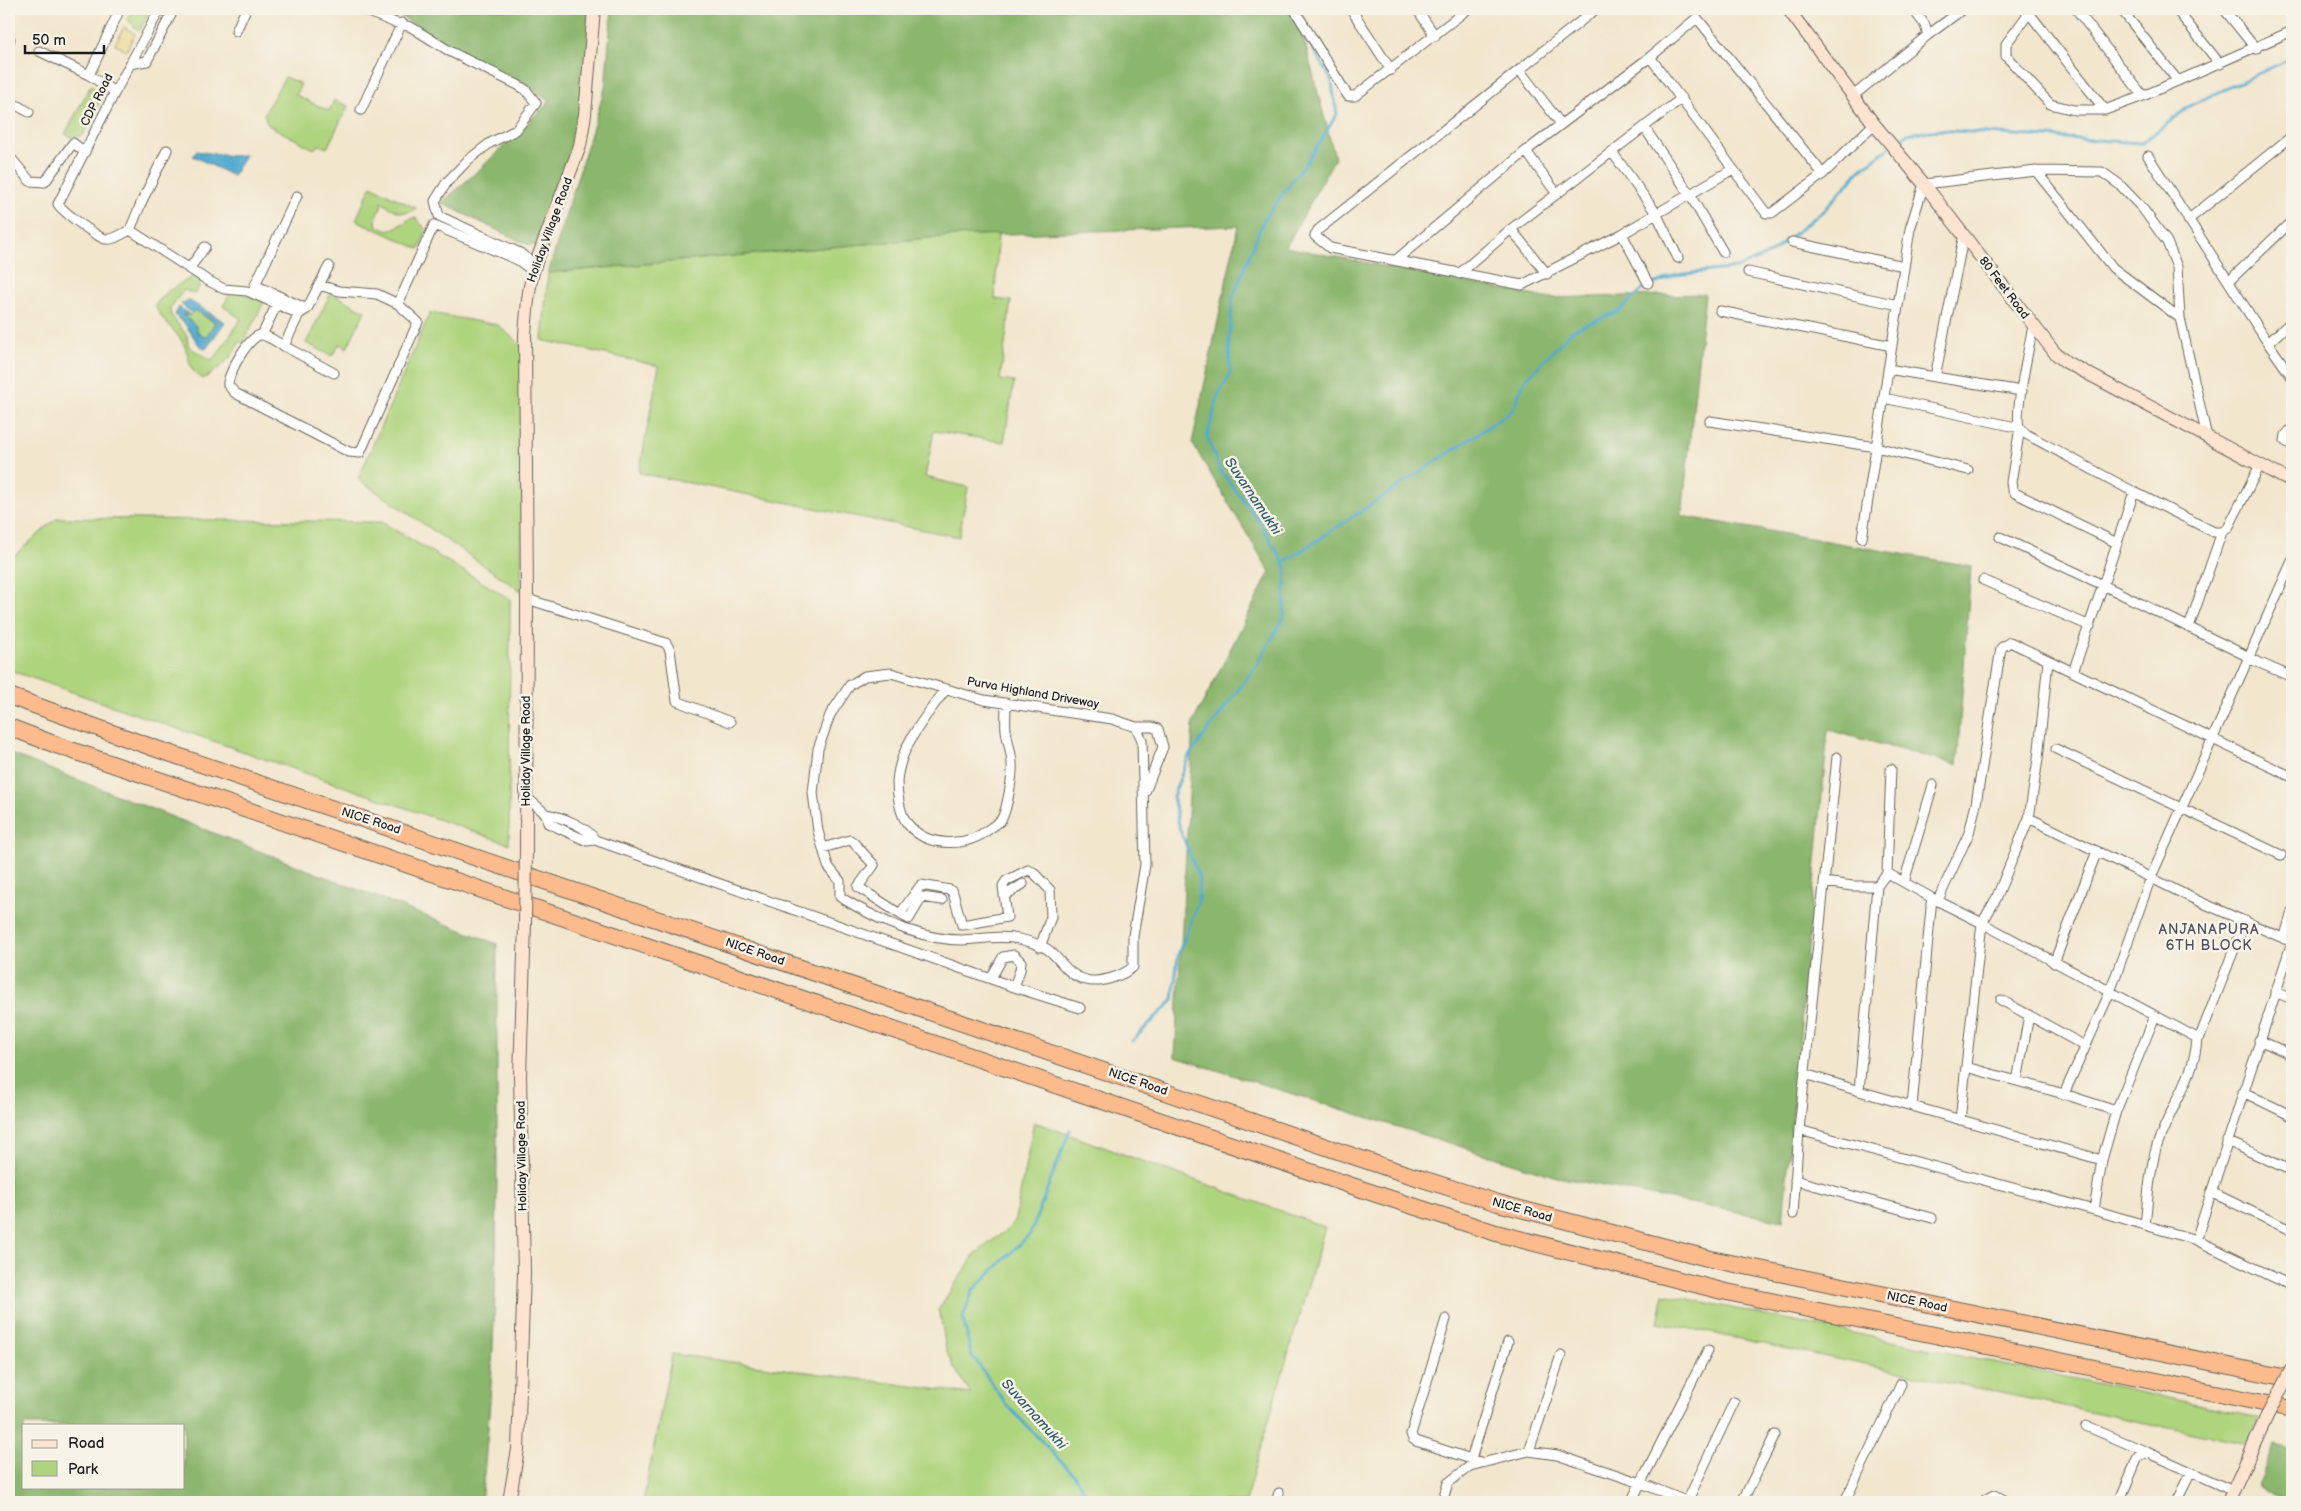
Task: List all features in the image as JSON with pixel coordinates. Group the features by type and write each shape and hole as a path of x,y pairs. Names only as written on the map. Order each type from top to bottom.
{"highway":[{"name":"NICE Road","path":"9,696 154,748 1394,1170 1498,1203 1593,1230 1711,1259 2292,1379"},
{"path":"9,727 74,752 602,932 1496,1233 1722,1291 2292,1409"}],"street":[{"path":"89,75 120,9"},
{"name":"CDP Road","path":"130,230 114,238 105,239 63,212 58,204 160,9"},
{"path":"130,64 147,61 174,9"},
{"path":"236,31 246,9"},
{"path":"362,9 393,22 402,23 452,52 518,85 526,90 536,103 516,130 490,143 468,160 447,182 434,202 440,216 520,253 534,268"},
{"name":"Holiday Village Road","path":"509,1502 518,1449 524,1273 520,1076 526,851 525,334 530,278 580,146 585,114 594,9"},
{"path":"1294,9 1348,96 1355,96 1391,70 1468,9"},
{"path":"1351,9 1391,70"},
{"path":"1417,9 1434,36"},
{"path":"1596,9 1318,230 1316,236 1330,248 1459,274 1522,284 1547,274 1622,234 1733,169"},
{"name":"80 Feet Road","path":"1788,9 1874,124 1964,234 2033,326 2066,362 2292,482"},
{"path":"1913,9 1925,25 1928,35"},
{"path":"1853,96 1963,9"},
{"path":"2076,9 2143,96"},
{"path":"2121,9 2178,81"},
{"path":"2176,9 2220,64"},
{"path":"2224,9 2256,48"},
{"path":"2105,110 2031,11 2006,44 2006,56 2050,104 2074,110 2105,110 2220,64 2292,31"},
{"path":"1396,260 1526,152 1650,57 1697,18 1823,174"},
{"path":"361,110 402,23"},
{"path":"39,51 89,75 115,92"},
{"path":"1650,57 1766,213 1772,214 1823,174 1874,124"},
{"path":"1520,71 1561,124"},
{"path":"1459,274 1512,229 1682,98"},
{"path":"9,101 29,112"},
{"path":"1644,127 1690,195 1723,252"},
{"path":"2188,220 2292,136"},
{"path":"9,156 30,181 45,182 73,143 84,152"},
{"path":"167,150 130,230 189,269 224,289 247,290 277,304 303,312"},
{"path":"1526,152 1557,194"},
{"path":"1612,152 1656,213 1678,258"},
{"path":"2148,156 2268,343 2292,377"},
{"path":"2036,171 2113,268 2180,318"},
{"path":"1862,538 1910,229 1924,184 2036,171 2102,172 2120,184 2143,208 2167,242 2177,267 2180,318 2208,437"},
{"path":"297,196 255,285 303,312"},
{"path":"2229,281 2292,221"},
{"path":"398,304 434,225 534,268"},
{"path":"1512,229 1547,274"},
{"path":"1622,234 1648,283"},
{"path":"1935,376 1964,234"},
{"path":"1792,242 1904,266"},
{"path":"189,269 205,248"},
{"path":"284,346 329,266"},
{"path":"1748,272 1898,305"},
{"path":"319,285 339,292 376,294 398,304 418,322 360,453 349,452 234,393 228,385 227,378 249,342 255,336 262,335 334,373"},
{"path":"262,335 277,304"},
{"path":"1720,311 1892,346"},
{"path":"2268,343 2292,321"},
{"path":"2033,326 2018,418 2020,428 2011,482 2012,489 2015,493 2117,543"},
{"path":"1888,369 2022,391"},
{"path":"1884,398 2020,428 2026,434 2134,492 2214,532 2222,532 2228,528 2260,466"},
{"path":"1710,421 1876,448 1968,470"},
{"path":"2292,428 2286,435 2285,441 2292,445"},
{"path":"2073,672 2134,492"},
{"path":"2189,628 2222,532"},
{"path":"2000,537 2103,585 2249,658 2291,673"},
{"path":"2064,1094 2110,992 2151,877 2292,562"},
{"path":"1983,580 2090,626"},
{"path":"527,599 666,643 670,650 677,701 730,722"},
{"path":"1912,1106 1935,899 1969,832 1976,804 2001,648 2010,642 2292,777"},
{"path":"1960,1120 1982,923 1996,899 2029,818 2038,759 2048,661"},
{"name":"Purva Highland Driveway","path":"891,674 946,689 1006,704 1112,719 1136,727 1142,740 1145,865 1133,936 1133,967 1124,974 1112,978 1088,981 1069,973 1050,951 1019,939 990,937 940,939 902,928 858,908 840,897 840,881 828,866 818,831 813,793 818,749 830,715 850,685 866,676 891,674"},
{"path":"946,689 920,724 902,758 897,783 903,816 908,824 924,837 942,842 962,843 981,836 1001,820 1007,800 1012,764 1006,729 1006,704"},
{"path":"1136,727 1158,729 1163,747 1143,796"},
{"path":"2056,749 2281,855"},
{"path":"1793,1214 1799,1130 1837,757"},
{"path":"1859,1091 1877,886 1887,873 1891,769"},
{"path":"1904,882 1933,784"},
{"path":"526,797 546,814 556,816 591,833 595,840 1014,987 1080,1008"},
{"path":"2029,818 2289,941"},
{"path":"823,848 850,840 853,842 874,866 858,887 909,919 922,897 942,900"},
{"path":"2054,963 2097,851"},
{"path":"900,914 921,885 950,890 953,893 962,925 1007,918 1003,886 1006,881 1028,870 1033,872 1050,890 1051,917 1040,947"},
{"path":"1887,873 2198,1038"},
{"path":"1825,882 1852,886 1877,886"},
{"path":"1004,896 1023,884"},
{"path":"2196,1240 2275,992 2289,941 2292,912"},
{"path":"2145,1225 2155,1150 2187,1079 2196,1053 2198,1038 2245,921"},
{"path":"1014,954 1019,939"},
{"path":"991,978 1003,957 1014,954"},
{"path":"1014,954 1021,962 1014,987"},
{"path":"2275,992 2292,1000"},
{"path":"2001,1000 2085,1046"},
{"path":"2017,1081 2029,1015"},
{"path":"2094,1210 2102,1160 2116,1111 2155,1016"},
{"path":"2259,1040 2292,1055"},
{"path":"1966,1067 2064,1094 2116,1111"},
{"path":"1805,1074 2102,1160"},
{"path":"2243,1092 2292,1116"},
{"path":"1799,1130 2094,1210 2196,1240 2292,1286"},
{"path":"2227,1141 2292,1171"},
{"path":"1795,1180 1932,1218"},
{"path":"2212,1192 2292,1231"},
{"path":"1446,1319 1411,1434 1413,1439 1476,1460 1529,1451 1557,1455 1641,1483 1688,1502 1734,1402"},
{"path":"1443,1502 1448,1483 1476,1460 1508,1342"},
{"path":"1631,1502 1708,1350"},
{"path":"1529,1451 1561,1355"},
{"path":"2086,1426 2191,1472 2230,1497 2266,1418 2292,1368"},
{"path":"1851,1502 1848,1497 1902,1384"},
{"path":"1742,1502 1775,1436"},
{"path":"2119,1502 2138,1458 2147,1452"},
{"path":"2176,1502 2191,1472"},
{"path":"1276,1502 1279,1493"},
{"path":"1984,1502 1995,1495 2008,1502"}],"green space":[{"path":"134,9 152,9 139,31 128,20"},
{"path":"388,9 592,9 587,113 539,246 526,244 441,203 480,169 550,101"},
{"path":"612,9 1296,9 1335,158 1286,247 1546,298 1705,294 1682,516 1971,566 1957,765 1828,730 1783,1221 1557,1177 1175,1057 1193,722 1270,572 1192,443 1238,226 952,236 548,273 605,88"},
{"path":"285,77 301,84 296,95 329,111 334,100 348,106 327,148 319,145 314,149 268,125 264,114"},
{"path":"91,85 101,98 83,135 74,138 65,134"},
{"path":"371,186 416,208 411,211 402,212 394,210 381,202 381,208 377,214 376,221 377,226 389,231 412,218 416,218 426,230 419,249 356,220"},
{"path":"998,234 995,299 1011,301 1000,380 1014,382 1004,442 934,431 925,477 968,487 959,537 639,473 659,366 542,340 548,273 952,236"},
{"path":"194,276 202,280 195,294 184,290 170,308 171,315 187,336 188,345 211,360 217,355 241,319 223,306 231,292 237,292 264,302 243,343 240,341 224,363 203,379 190,365 182,341 161,316 155,305 168,291"},
{"path":"331,293 365,311 347,348 339,344 332,356 306,343"},
{"path":"194,310 215,323 205,338 199,334 195,325 182,316 190,315"},
{"path":"430,313 498,325 524,348 521,591 358,479"},
{"path":"57,518 382,522 510,599 509,844 9,670 9,553 15,555"},
{"path":"9,753 497,944 497,1224 495,1294 488,1433 481,1502 9,1502"},
{"path":"1034,1122 1325,1227 1245,1502 643,1502 672,1354 971,1394 947,1352 938,1310 975,1254 1009,1228 1015,1219"},
{"path":"1664,1294 2260,1417 2247,1444 1658,1322"},
{"path":"2275,1446 2292,1450 2292,1502 2284,1502 2257,1485"}],"sand":[{"path":"124,27 135,34 126,51 115,44"}],"water":[{"path":"196,151 229,156 245,155 233,176 193,156"},
{"path":"188,300 225,322 206,349 199,345 185,324 175,315 179,307 190,315 183,315 195,325 199,334 206,338 215,322 195,310 192,313 181,304"}],"waterway":[{"name":"Suvarnamukhi","path":"1132,1041 1173,1000 1178,955 1198,902 1199,877 1180,830 1173,796 1189,756 1256,666 1284,617 1286,567 1257,518 1220,470 1207,437 1219,394 1230,374 1229,338 1233,297 1263,221 1314,151 1337,114 1331,79 1289,9"},
{"path":"1895,143 1907,134 1938,130 2142,143 2191,105 2292,58"},
{"path":"1283,563 1512,411 1524,381 1573,330 1619,311 1644,288 1676,275 1737,268 1771,253 1825,209 1860,170 1890,147"},
{"name":"Suvarnamukhi","path":"1070,1130 1030,1234 973,1290 963,1317 971,1354 1006,1404 1074,1475 1092,1502"}],"district":[{"name":"ANJANAPURA 6TH BLOCK","path":"2209,938"}]}
